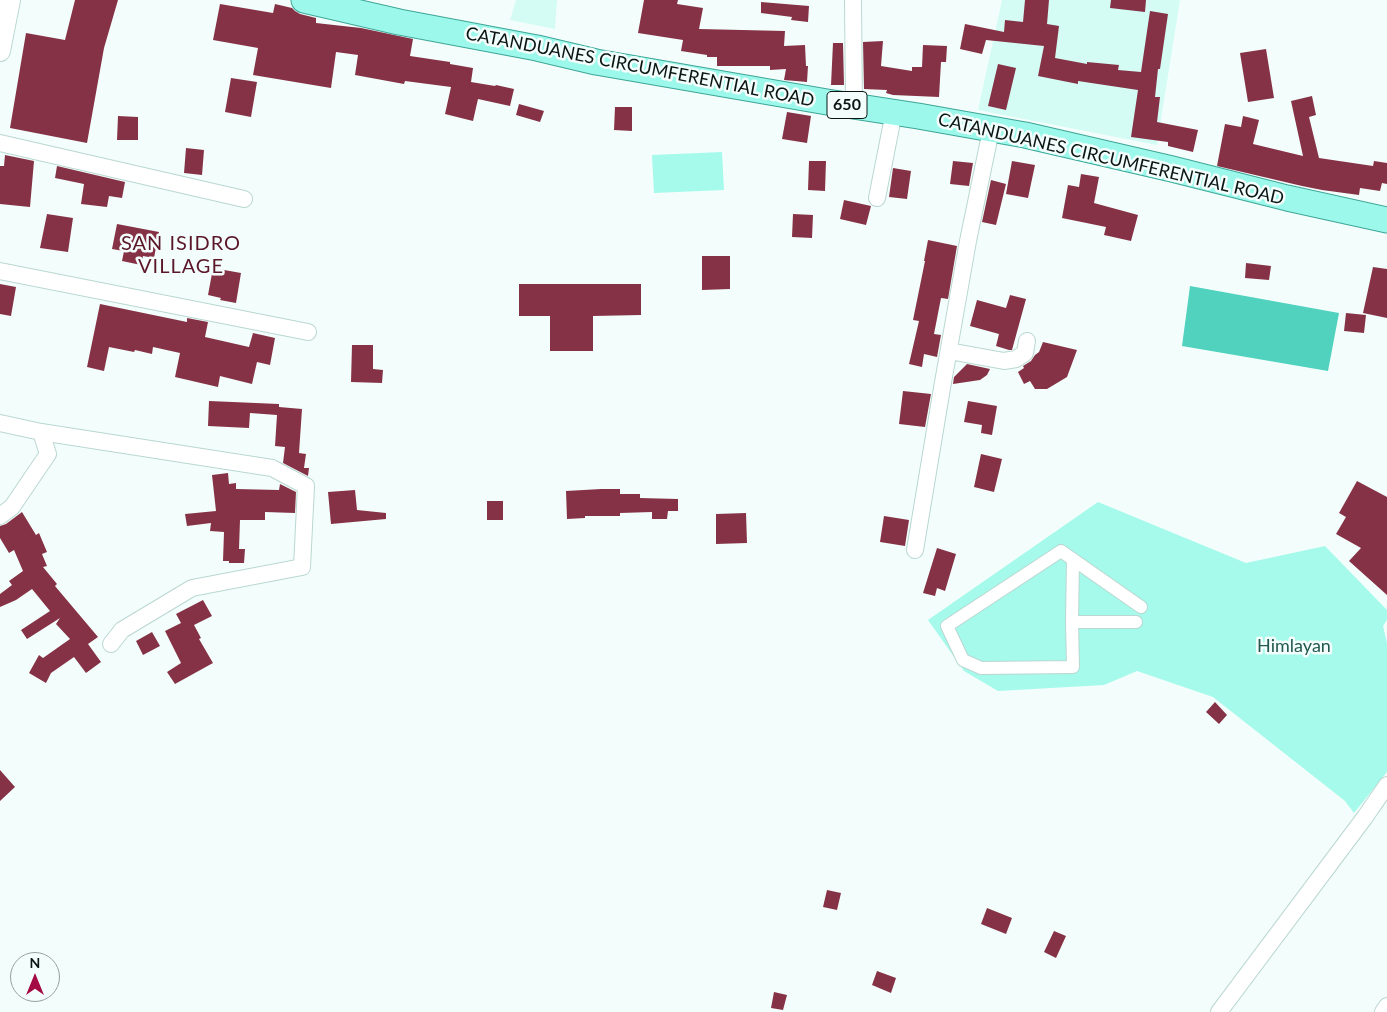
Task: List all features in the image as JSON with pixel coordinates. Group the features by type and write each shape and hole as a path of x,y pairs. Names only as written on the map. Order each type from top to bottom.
{"main road":[{"name":"CATANDUANES CIRCUMFERENTIAL ROAD","path":"304,0 399,22 537,48 596,62 1025,136 1387,220"}],"street":[{"path":"0,51 10,0"},
{"path":"853,0 854,106"},
{"path":"877,198 894,112"},
{"path":"915,550 968,241 990,130"},
{"path":"0,143 244,199"},
{"path":"0,271 308,332"},
{"path":"949,351 1004,361 1016,359 1025,353 1027,341"},
{"path":"0,423 41,432 272,468 306,486 302,567 192,588 122,630 111,644"},
{"path":"0,516 12,507 48,454 41,432"},
{"path":"1073,559 1073,667 981,668 963,660 947,626 1062,551 1141,607"},
{"path":"1072,622 1136,622"},
{"path":"1219,1012 1387,785"},
{"path":"1383,1012 1387,1006"}],"shaded area":[{"path":"516,0 557,0 555,29 510,20"},
{"path":"1002,0 1180,0 1157,145 978,110"}],"green space":[{"path":"722,152 724,190 654,193 652,155"},
{"path":"1190,286 1339,313 1328,371 1182,346"},
{"name":"Himlayan","path":"1098,502 1246,563 1325,546 1387,610 1387,620 1383,626 1387,643 1387,772 1354,813 1345,801 1213,697 1137,671 1104,685 998,691 964,671 928,620"}],"building":[{"path":"75,0 118,0 104,48 87,143 10,128 26,33 65,40"},
{"path":"644,0 678,0 677,4 703,8 699,29 785,31 784,46 805,45 806,66 808,66 807,82 784,80 786,69 770,70 770,66 717,66 717,57 707,57 707,55 681,51 683,40 638,33"},
{"path":"1025,0 1049,0 1047,24 1059,26 1055,58 1087,64 1087,62 1119,65 1118,70 1141,72 1150,11 1168,14 1155,97 1160,97 1157,122 1198,130 1193,152 1168,146 1168,142 1131,137 1138,90 1078,81 1078,84 1038,76 1044,46 986,40 982,54 960,49 965,24 1004,32 1005,20 1023,22"},
{"path":"1111,0 1146,0 1145,12 1110,8"},
{"path":"761,2 809,6 808,22 791,20 792,17 761,13"},
{"path":"220,4 273,13 275,4 292,8 300,14 316,18 316,23 361,28 413,39 410,56 450,62 450,64 473,68 471,82 514,89 510,106 478,99 473,121 445,114 451,87 405,81 404,84 355,75 358,55 336,52 331,88 253,75 258,48 213,40"},
{"path":"883,41 881,66 912,71 912,67 922,67 923,45 947,46 946,62 941,62 939,97 893,95 886,93 887,90 864,89 863,42"},
{"path":"833,43 843,43 844,85 831,85"},
{"path":"1266,49 1274,98 1248,102 1240,53"},
{"path":"998,64 1016,68 1006,110 988,106"},
{"path":"231,78 257,82 251,117 225,112"},
{"path":"1312,96 1316,115 1309,117 1319,158 1373,166 1374,161 1387,163 1387,184 1382,183 1380,191 1360,188 1359,195 1322,190 1217,166 1225,124 1241,127 1243,116 1259,120 1253,144 1303,156 1291,101"},
{"path":"519,104 544,111 540,122 516,115"},
{"path":"615,107 632,107 632,131 614,130"},
{"path":"787,112 811,116 807,143 782,139"},
{"path":"118,116 138,117 138,140 117,140"},
{"path":"186,148 204,150 202,175 184,173"},
{"path":"5,155 34,161 30,207 0,204 0,166 4,166"},
{"path":"809,161 826,161 825,191 808,190"},
{"path":"953,161 973,163 969,186 950,184"},
{"path":"1012,161 1035,165 1028,198 1006,194"},
{"path":"57,166 125,182 122,198 109,196 107,207 81,204 84,184 55,178"},
{"path":"893,168 911,171 907,199 889,197"},
{"path":"1081,174 1099,177 1094,203 1138,215 1131,241 1104,235 1106,227 1062,218 1068,185 1079,187"},
{"path":"991,180 1006,184 996,225 982,222"},
{"path":"844,200 871,206 866,225 840,219"},
{"path":"47,214 73,218 68,252 40,248"},
{"path":"793,214 813,215 812,238 792,237"},
{"path":"117,224 159,232 154,258 143,256 141,265 122,261 124,251 112,249"},
{"path":"928,240 957,246 948,299 941,298 934,334 941,335 937,357 924,354 922,367 909,364 919,321 913,320"},
{"path":"702,256 730,256 730,289 702,290"},
{"path":"1246,263 1271,266 1269,280 1245,278"},
{"path":"1373,267 1387,269 1387,318 1363,313"},
{"path":"213,268 241,273 236,303 220,300 221,298 208,295"},
{"path":"0,284 16,287 11,316 0,314"},
{"path":"519,284 641,284 641,315 593,316 593,351 550,351 550,316 519,316"},
{"path":"1010,295 1026,299 1012,350 996,346 999,334 970,326 977,300 1006,308"},
{"path":"100,304 187,322 187,318 208,322 205,337 249,347 253,333 275,338 270,365 257,362 252,384 220,376 218,387 175,377 180,353 153,347 152,354 109,347 104,371 87,367"},
{"path":"1346,313 1366,315 1364,333 1344,331"},
{"path":"1043,342 1077,350 1067,377 1047,389 1035,389 1030,381 1024,384 1018,372 1039,352"},
{"path":"352,345 373,345 373,369 383,370 382,383 351,382"},
{"path":"967,364 990,369 987,375 980,380 953,384 954,377"},
{"path":"903,391 931,394 925,427 899,424"},
{"path":"209,401 279,404 279,407 302,409 299,453 306,454 304,468 309,468 308,476 283,463 285,447 275,446 277,415 250,413 249,428 208,426"},
{"path":"968,401 997,406 992,435 981,433 982,425 964,422"},
{"path":"981,454 1002,459 994,492 974,487"},
{"path":"228,473 229,484 236,483 236,489 279,490 280,484 296,492 295,513 265,512 265,520 240,520 239,549 245,549 244,563 223,561 224,532 210,531 211,523 187,526 185,514 216,511 212,475"},
{"path":"1357,481 1387,497 1387,595 1349,561 1361,548 1336,534 1346,517 1339,513"},
{"path":"620,489 620,494 640,494 640,498 678,499 678,511 668,511 667,519 652,519 652,512 620,513 620,516 585,516 585,518 567,519 566,491"},
{"path":"355,490 357,510 386,513 386,519 331,524 328,492"},
{"path":"487,501 503,501 503,520 487,520"},
{"path":"22,512 36,535 39,533 47,552 42,554 47,566 43,567 57,584 55,586 98,637 88,644 101,662 86,673 74,657 51,673 46,683 29,673 39,655 43,658 70,639 56,624 60,618 27,639 21,630 50,611 32,589 16,600 0,607 0,594 12,585 9,581 23,571 14,550 9,553 0,538 0,526 6,524"},
{"path":"746,513 747,543 716,544 716,514"},
{"path":"884,516 909,520 905,546 880,542"},
{"path":"937,548 956,554 945,591 937,588 935,596 923,593"},
{"path":"203,600 212,616 194,625 201,638 199,639 213,663 175,684 167,672 181,663 165,631 181,623 176,614"},
{"path":"152,632 160,646 143,655 136,641"},
{"path":"1215,702 1227,715 1219,724 1206,712"},
{"path":"0,770 15,787 0,801"},
{"path":"827,890 841,893 837,910 823,907"},
{"path":"987,908 1012,918 1006,934 981,924"},
{"path":"1054,931 1066,936 1056,958 1044,952"},
{"path":"877,971 896,978 891,993 872,985"},
{"path":"774,992 787,995 783,1010 771,1008"}],"district":[{"name":"SAN ISIDRO VILLAGE","path":"181,256"}]}
